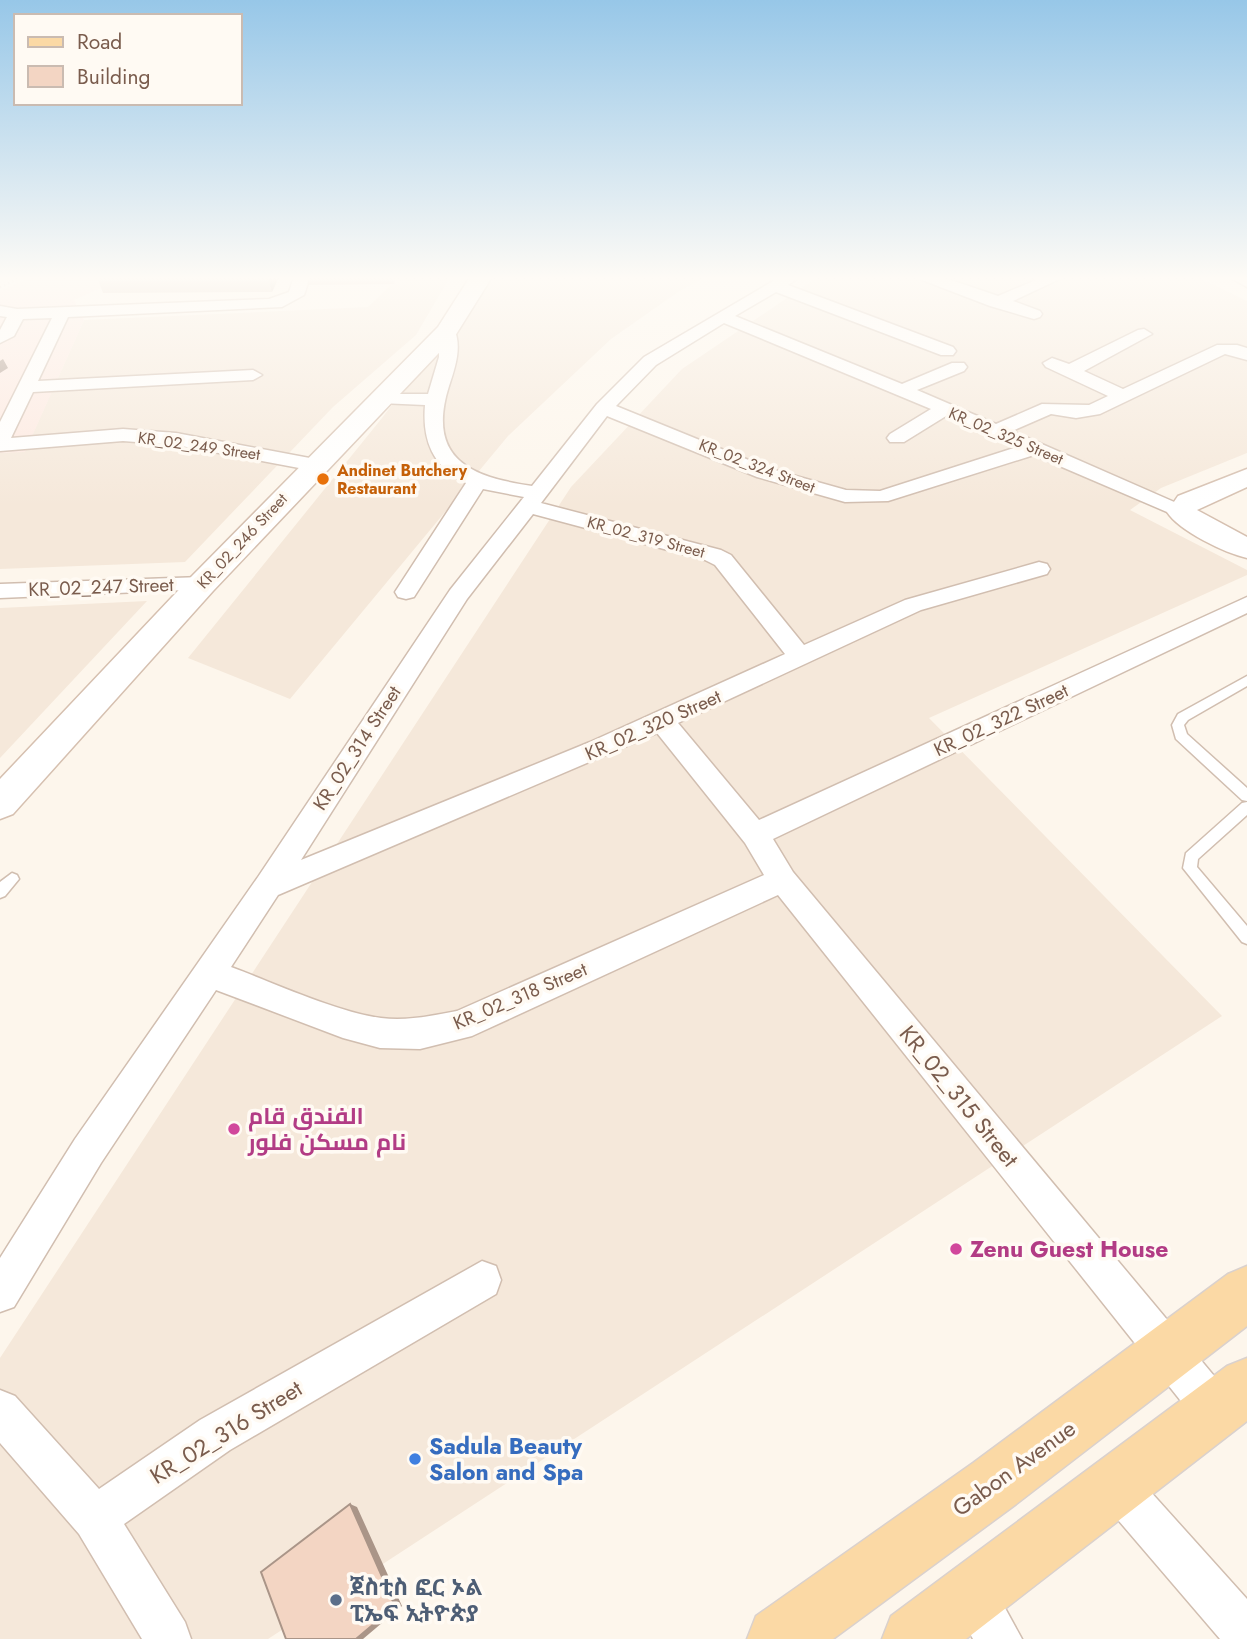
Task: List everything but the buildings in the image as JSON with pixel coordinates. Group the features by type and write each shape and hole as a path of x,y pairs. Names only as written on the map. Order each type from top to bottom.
{"main road":[{"name":"Gabon Avenue","path":"779,1639 1004,1477 1247,1293"},
{"path":"914,1639 985,1616 1116,1485 1231,1398"}],"street":[{"path":"0,443 42,353"},
{"name":"KR_02_246 Street","path":"0,804 314,465 425,353"},
{"path":"406,592 478,481 456,470 438,453 435,438 435,401 449,353"},
{"name":"KR_02_314 Street","path":"0,1293 88,1151 268,886 458,595 604,408 650,361 662,353"},
{"name":"KR_02_325 Street","path":"813,353 1181,512 1198,524 1247,549"},
{"path":"1070,371 1105,353"},
{"path":"996,431 1042,410 1057,408 1085,412 1213,353"},
{"path":"1052,363 1123,396"},
{"path":"902,390 958,367"},
{"path":"25,387 253,374"},
{"path":"380,398 435,401"},
{"name":"KR_02_324 Street","path":"604,408 764,472 845,496 881,497 1035,448"},
{"path":"897,438 945,409"},
{"name":"KR_02_249 Street","path":"0,443 123,435 176,439 314,465"},
{"path":"1181,512 1188,502 1247,477"},
{"name":"KR_02_319 Street","path":"478,481 723,560 801,658"},
{"name":"KR_02_320 Street","path":"268,886 372,845 662,722 914,605 1039,569"},
{"name":"KR_02_247 Street","path":"0,591 202,584"},
{"name":"KR_02_322 Street","path":"755,835 1247,604"},
{"name":"KR_02_315 Street","path":"662,722 755,835 783,880 1169,1353 1231,1398"},
{"name":"KR_02_318 Street","path":"208,972 343,1023 380,1033 420,1034 460,1025 783,880"},
{"name":"KR_02_316 Street","path":"95,1518 215,1435 482,1280"},
{"path":"0,1411 95,1518 168,1639"},
{"path":"1116,1485 1247,1634"}],"lane":[{"path":"1247,680 1183,717 1178,725 1181,736 1247,796"},
{"path":"1247,807 1191,857 1190,868 1247,937"},
{"path":"0,892 12,879"}],"shaded area":[{"path":"0,353 69,353 25,452 0,453"},
{"path":"69,353 395,353 333,407 185,562 0,569 0,453 25,451"},
{"path":"431,353 596,353 508,436 290,699 188,658"},
{"path":"705,353 1247,353 1247,453 1161,488 1130,510 1247,570 1247,575 929,718 1222,1016 268,1639 0,1639 0,1358 571,487 682,369"},
{"path":"147,601 0,758 0,608"}],"place":[{"name":"Andinet Butchery Restaurant","path":"323,479"},
{"name":"الفندق قام نام مسكن فلور","path":"234,1129"},
{"name":"Zenu Guest House","path":"956,1249"},
{"name":"Sadula Beauty Salon and Spa","path":"415,1459"},
{"name":"ጀስቲስ ፎር ኦል ፒኤፍ ኢትዮጵያ","path":"336,1600"}]}
